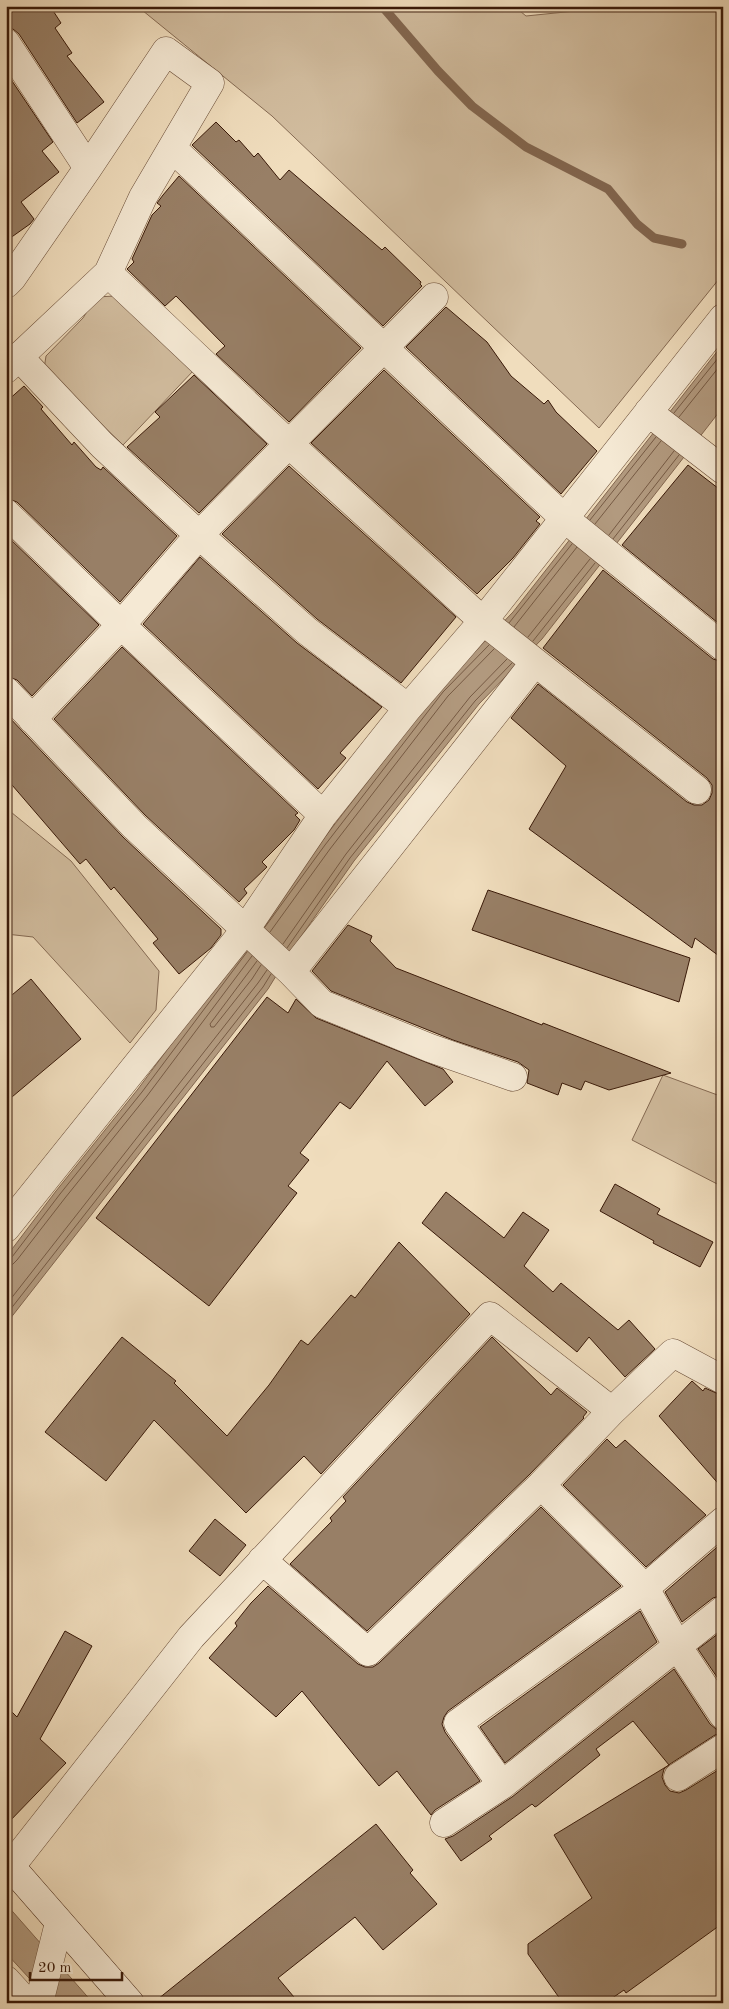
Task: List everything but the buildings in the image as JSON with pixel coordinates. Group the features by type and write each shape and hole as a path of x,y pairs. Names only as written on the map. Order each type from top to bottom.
{"street":[{"path":"6,43 88,168"},
{"path":"8,276 88,168 166,51 210,83 143,196 108,273 13,363 307,631 408,708"},
{"path":"172,148 564,518 723,647"},
{"path":"108,273 289,444 483,621 697,790"},
{"path":"32,719 121,625 200,535 434,297"},
{"path":"6,1228 245,930 323,815 408,708 483,621 723,318"},
{"path":"648,412 723,470"},
{"path":"6,513 121,625 323,815"},
{"path":"291,972 535,662"},
{"path":"6,692 134,826 291,972 322,1004 430,1048 513,1077"},
{"path":"130,2003 8,1864 191,1637 490,1316 612,1411"},
{"path":"262,1560 368,1652 541,1485 612,1411 673,1353 723,1380"},
{"path":"541,1485 645,1588 678,1647 723,1715"},
{"path":"502,1785 458,1723 645,1588 723,1520"},
{"path":"444,1823 502,1785 723,1610"},
{"path":"678,1777 723,1748"},
{"path":"39,2003 59,1923"},
{"path":"6,1980 27,2003"}],"shaded area":[{"path":"137,6 514,6 526,16 624,6 723,6 723,274 599,428 272,116"},
{"path":"115,296 194,370 123,445 44,369 46,356 83,318 96,297"},
{"path":"6,808 71,861 159,971 156,1010 130,1043 33,937 6,934"},
{"path":"663,1075 723,1097 723,1187 632,1140"}],"water":[{"path":"723,344 723,407 542,639 479,704 354,861 295,945 268,989 6,1324 6,1257 138,1089 321,842 440,688 513,612"},
{"path":"6,1904 93,2003 52,2003 6,1953"}],"waterway":[{"path":"382,6 438,71 472,106 526,147 608,189 637,224 654,238 682,244"}]}
